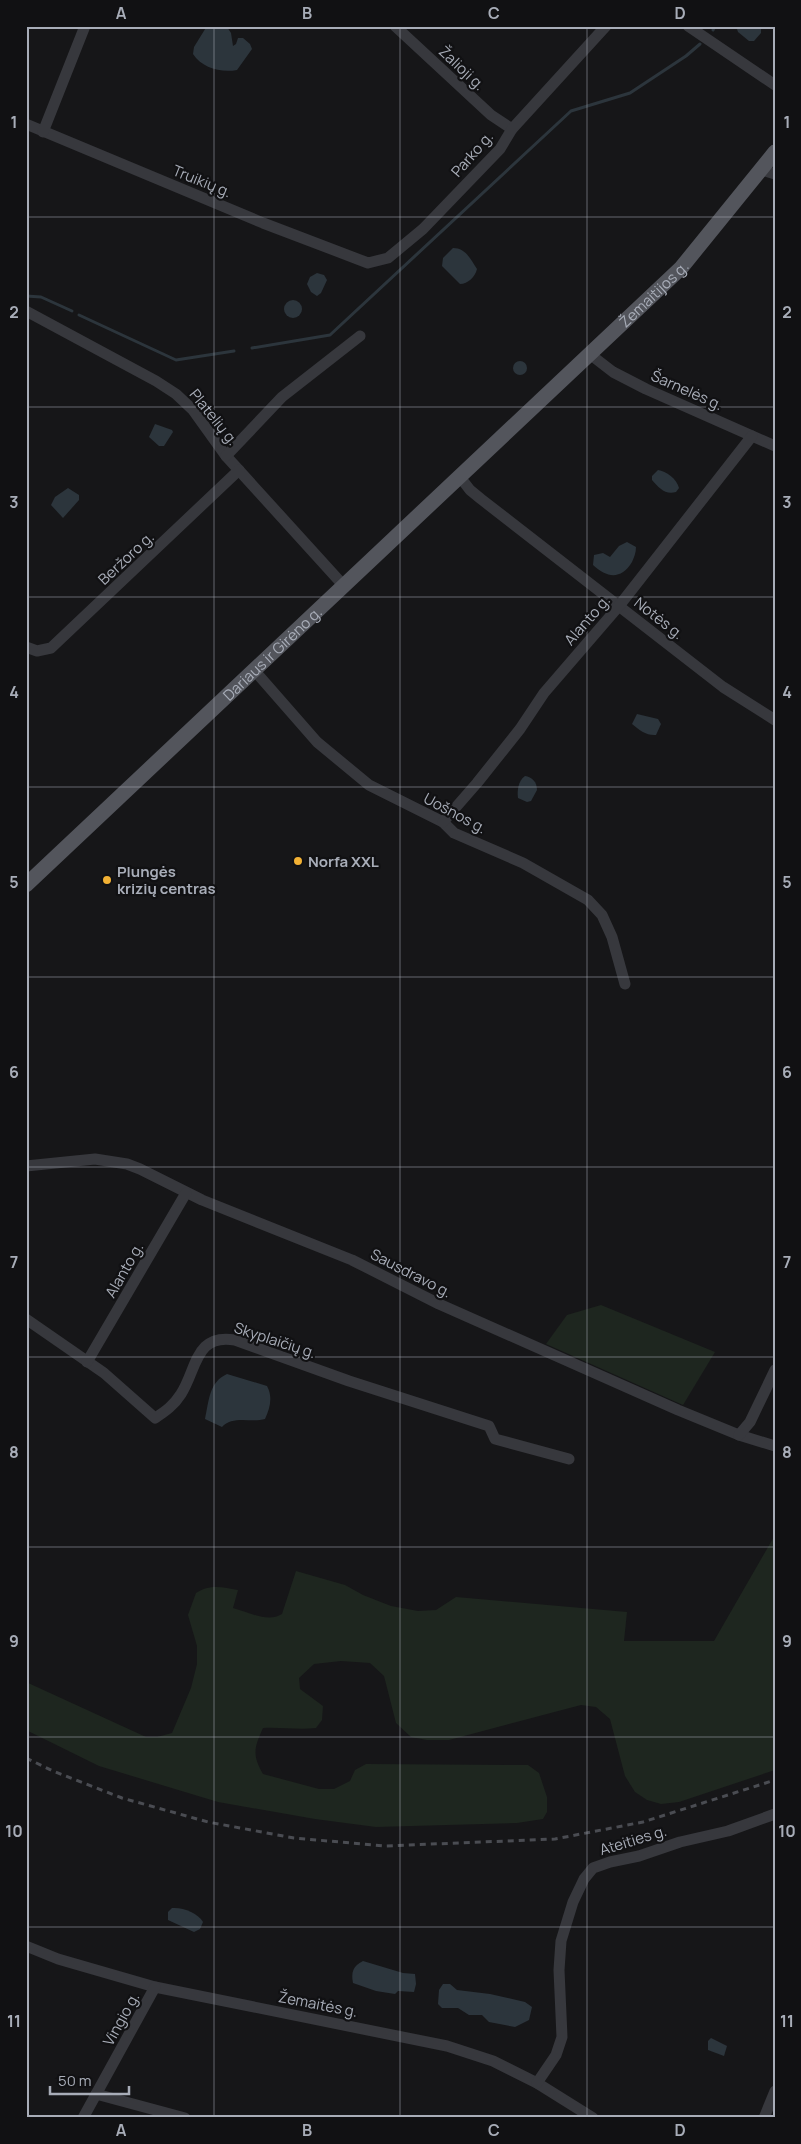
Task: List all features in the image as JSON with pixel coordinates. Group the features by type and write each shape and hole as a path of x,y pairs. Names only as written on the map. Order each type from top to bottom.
{"main road":[{"name":"Žemaitijos g.","path":"518,422 681,268 768,172 775,152"},
{"name":"Dariaus ir Girėno g.","path":"26,885 518,422"}],"street":[{"path":"43,132 85,26"},
{"name":"Žalioji g.","path":"395,26 491,115 512,129"},
{"name":"Parko g.","path":"368,263 388,258 423,230 500,149 512,129 606,26"},
{"path":"688,26 775,85"},
{"name":"Truikių g.","path":"26,124 263,223 368,263"},
{"name":"Platelių g.","path":"26,311 156,381 176,394 193,410 226,456 344,586"},
{"path":"226,456 282,397 360,336"},
{"name":"Šarnelės g.","path":"591,354 613,372 646,389 775,446"},
{"name":"Alanto g.","path":"443,822 495,760 544,693 619,606 752,436"},
{"name":"Beržoro g.","path":"26,647 37,651 51,648 239,470"},
{"name":"Notės g.","path":"460,477 470,490 481,499 723,687 775,720"},
{"name":"Uošnos g.","path":"254,670 317,742 369,785 443,822 454,833 523,863 588,900 602,915 612,937 625,984"},
{"name":"Sausdravo g.","path":"26,1166 74,1160 109,1160 140,1169 186,1193 352,1260 439,1304 739,1435 775,1446"},
{"name":"Alanto g.","path":"87,1362 186,1193"},
{"name":"Skyplaičių g.","path":"26,1319 104,1373 155,1418 173,1406 182,1393 200,1353 206,1345 225,1338 349,1382 489,1426 495,1439 569,1459"},
{"path":"739,1435 750,1422 775,1370"},
{"name":"Ateities g.","path":"537,2083 556,2055 562,2038 559,1970 561,1941 573,1902 584,1879 594,1868 639,1856 680,1842 728,1831 775,1814"},
{"name":"Žemaitės g.","path":"26,1946 58,1960 155,1987 448,2046 493,2061 537,2083 576,2114 593,2118"},
{"name":"Vingio g.","path":"83,2118 155,1987"},
{"path":"764,2118 775,2091"},
{"path":"96,2094 184,2118"}],"shaded area":[{"path":"207,26 227,27 231,33 233,46 238,38 243,38 250,44 252,49 237,70 225,71 212,68 201,63 193,54 194,47"},
{"path":"736,26 761,26 761,33 754,41 749,41 738,32"},
{"path":"453,248 465,252 477,269 473,277 466,283 460,284 442,266 443,258"},
{"path":"317,273 324,275 327,280 321,293 317,296 311,292 307,284 310,277"},
{"path":"293,300 299,303 302,309 299,315 293,318 287,315 284,309 287,303"},
{"path":"517,361 523,361 527,368 523,375 517,375 513,371 513,365"},
{"path":"155,424 173,432 164,446 159,446 149,437"},
{"path":"658,470 674,479 679,488 676,492 665,492 652,480 652,476"},
{"path":"68,488 79,495 79,500 63,518 51,505 55,497"},
{"path":"627,542 636,547 636,549 632,562 623,572 609,575 593,565 594,555 603,553 610,557 619,546"},
{"path":"637,714 658,719 661,724 656,735 646,734 632,724"},
{"path":"525,776 534,780 537,790 531,801 527,802 518,798 519,783"},
{"path":"601,1305 715,1352 683,1405 546,1344 567,1315"},
{"path":"227,1374 267,1386 270,1402 265,1419 231,1421 222,1427 205,1419 213,1387 221,1377"},
{"path":"775,1535 775,1770 679,1802 661,1804 647,1800 635,1792 625,1776 610,1719 596,1707 581,1705 449,1740 427,1740 411,1737 396,1723 384,1676 370,1663 341,1661 314,1664 299,1678 300,1689 323,1706 322,1720 316,1728 263,1728 255,1751 257,1762 263,1774 319,1789 334,1789 350,1781 355,1770 366,1764 528,1765 539,1773 547,1797 547,1812 543,1819 517,1823 376,1827 315,1819 218,1802 99,1766 26,1730 26,1682 146,1737 157,1737 172,1733 191,1688 197,1664 197,1646 188,1615 196,1593 206,1588 221,1587 238,1590 233,1608 258,1616 271,1617 282,1614 296,1571 345,1585 363,1595 391,1606 418,1611 436,1610 456,1597 627,1612 624,1641 714,1641"},
{"path":"172,1908 185,1910 198,1916 203,1922 200,1929 194,1932 168,1920 168,1912"},
{"path":"363,1961 403,1973 415,1974 416,1984 414,1992 398,1991 395,1994 376,1991 353,1983 352,1976 354,1970"},
{"path":"443,1984 450,1984 457,1990 490,1994 525,2002 532,2007 529,2020 515,2027 489,2022 482,2015 469,2015 458,2008 442,2008 438,2004 439,1990"},
{"path":"711,2038 727,2046 724,2056 708,2050 708,2041"}],"waterway":[{"path":"713,30 715,26"},
{"path":"252,348 330,335 571,111 630,93 686,56 700,44"},
{"path":"26,296 41,297 72,311"},
{"path":"79,315 176,360 234,351"}],"railway":[{"path":"26,1758 53,1771 122,1798 208,1822 294,1838 385,1846 555,1839 643,1822 775,1780"}],"place":[{"name":"Norfa XXL","path":"298,861"},
{"name":"Plungės krizių centras","path":"107,880"}]}
